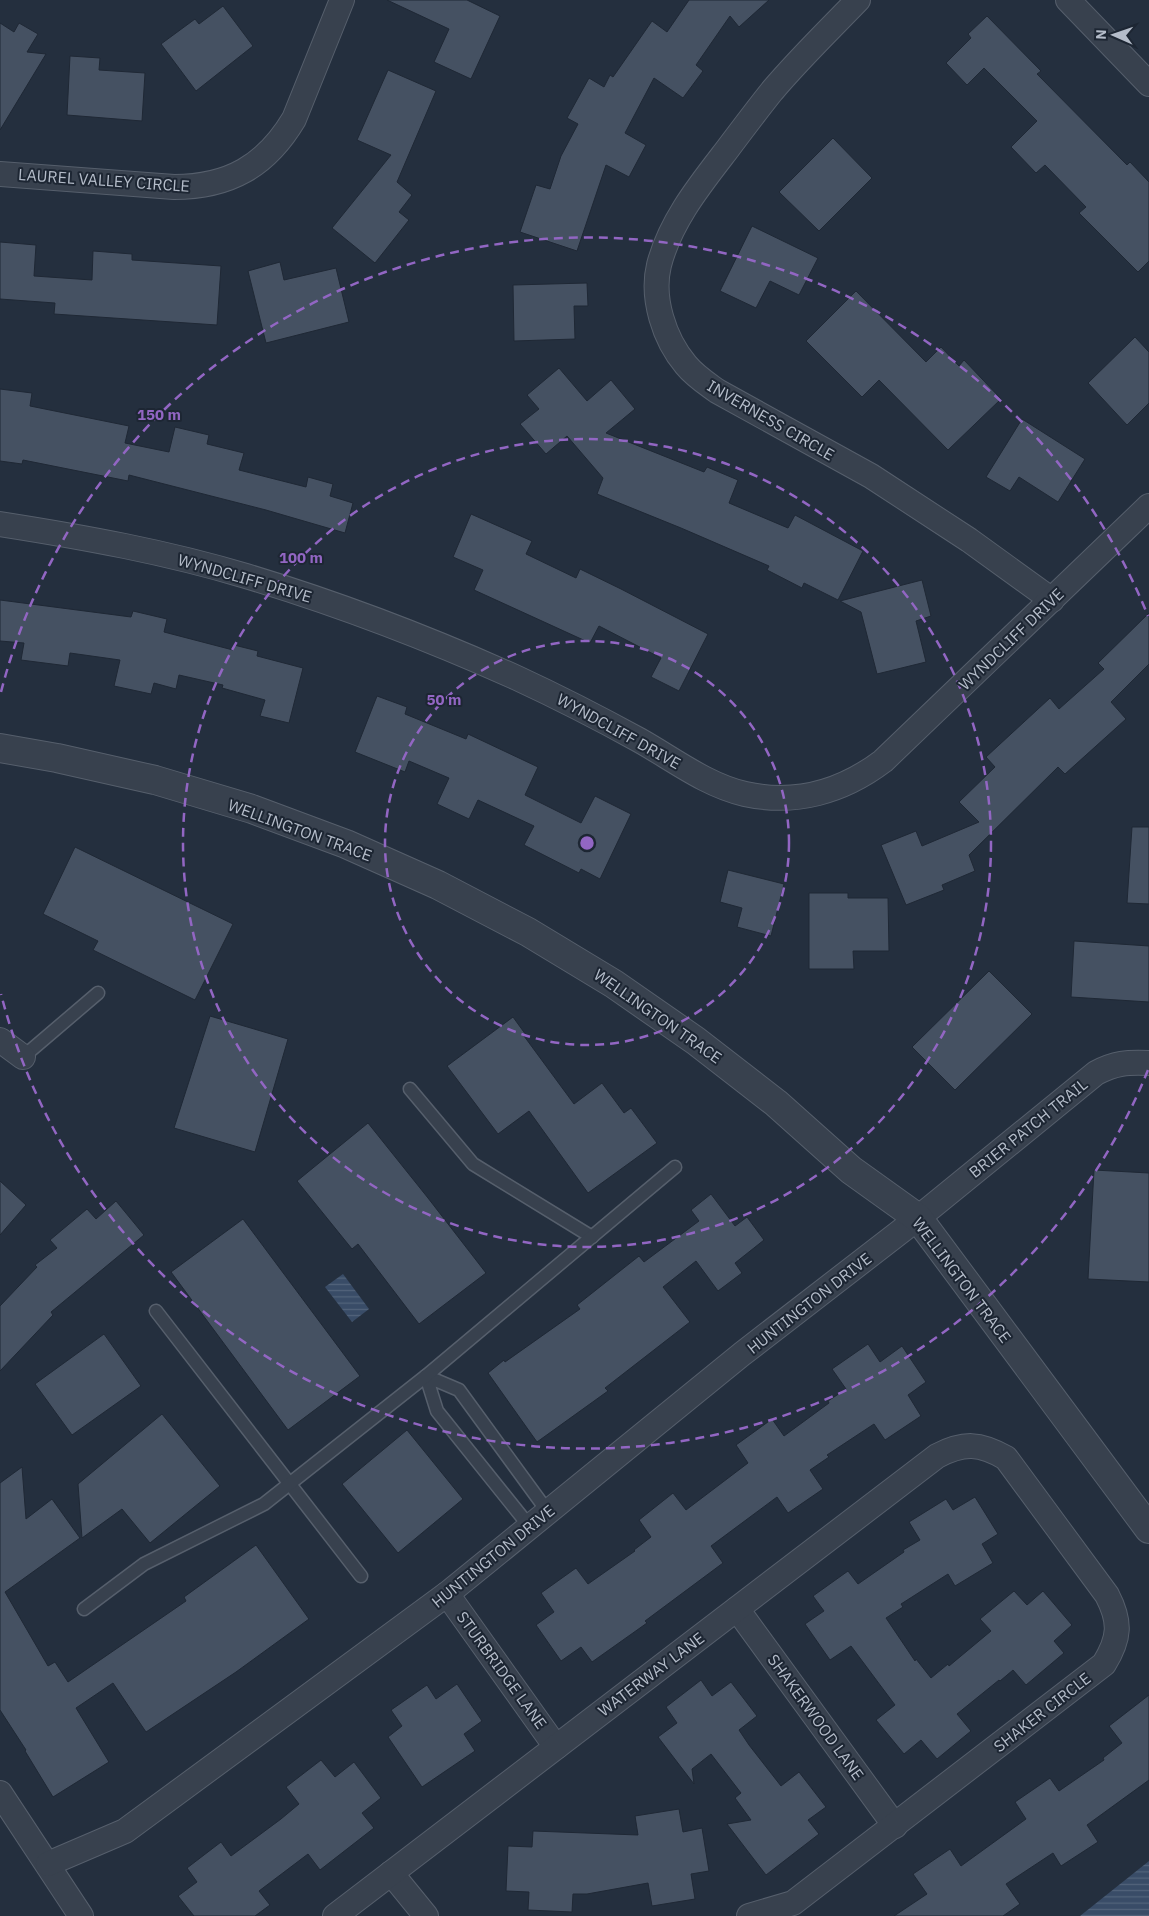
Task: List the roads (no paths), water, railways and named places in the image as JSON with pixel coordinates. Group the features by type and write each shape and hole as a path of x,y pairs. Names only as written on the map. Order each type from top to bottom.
{"street":[{"name":"LAUREL VALLEY CIRCLE","path":"0,174 174,187 195,187 216,183 235,176 269,152 283,137 294,119 342,0"},
{"name":"INVERNESS CIRCLE","path":"858,0 772,91 704,180 669,234 659,267 657,288 659,309 665,328 674,347 686,365 700,380 717,392 870,476 969,540 1052,600"},
{"path":"1068,0 1149,84"},
{"name":"WYNDCLIFF DRIVE","path":"0,524 87,538 166,555 244,575 346,608 447,646 544,690 640,740 722,787 761,797 800,797 831,790 867,773 883,762 1149,506"},
{"name":"WELLINGTON TRACE","path":"0,748 57,758 155,780 252,809 346,844 438,885 528,932 614,984 696,1041 776,1103 851,1170 918,1218 1149,1529"},
{"path":"0,1040 23,1058"},
{"name":"BRIER PATCH TRAIL","path":"918,1218 1096,1073 1113,1064 1149,1063"},
{"name":"HUNTINGTON DRIVE","path":"48,1864 125,1831 447,1594 742,1354 918,1218"},
{"name":"WATERWAY LANE","path":"335,1916 937,1456 953,1448 972,1445"},
{"name":"SHAKER CIRCLE","path":"749,1916 793,1903 1104,1664 1114,1648 1118,1630 1116,1611 1108,1595 1006,1458 990,1449 972,1445"},
{"name":"STURBRIDGE LANE","path":"447,1594 556,1747"},
{"name":"SHAKERWOOD LANE","path":"737,1609 895,1826"},
{"path":"0,1794 81,1916"},
{"path":"391,1873 426,1916"}],"lane":[{"path":"23,1058 98,992"},
{"path":"410,1090 473,1164 592,1237"},
{"path":"84,1609 144,1564 264,1504 426,1376 675,1167"},
{"path":"156,1311 361,1576"},
{"path":"426,1376 459,1390 548,1512"},
{"path":"426,1376 438,1411 530,1527"}],"water":[{"path":"343,1274 369,1309 352,1322 325,1287"},
{"path":"1149,1861 1149,1916 1080,1916"}]}
